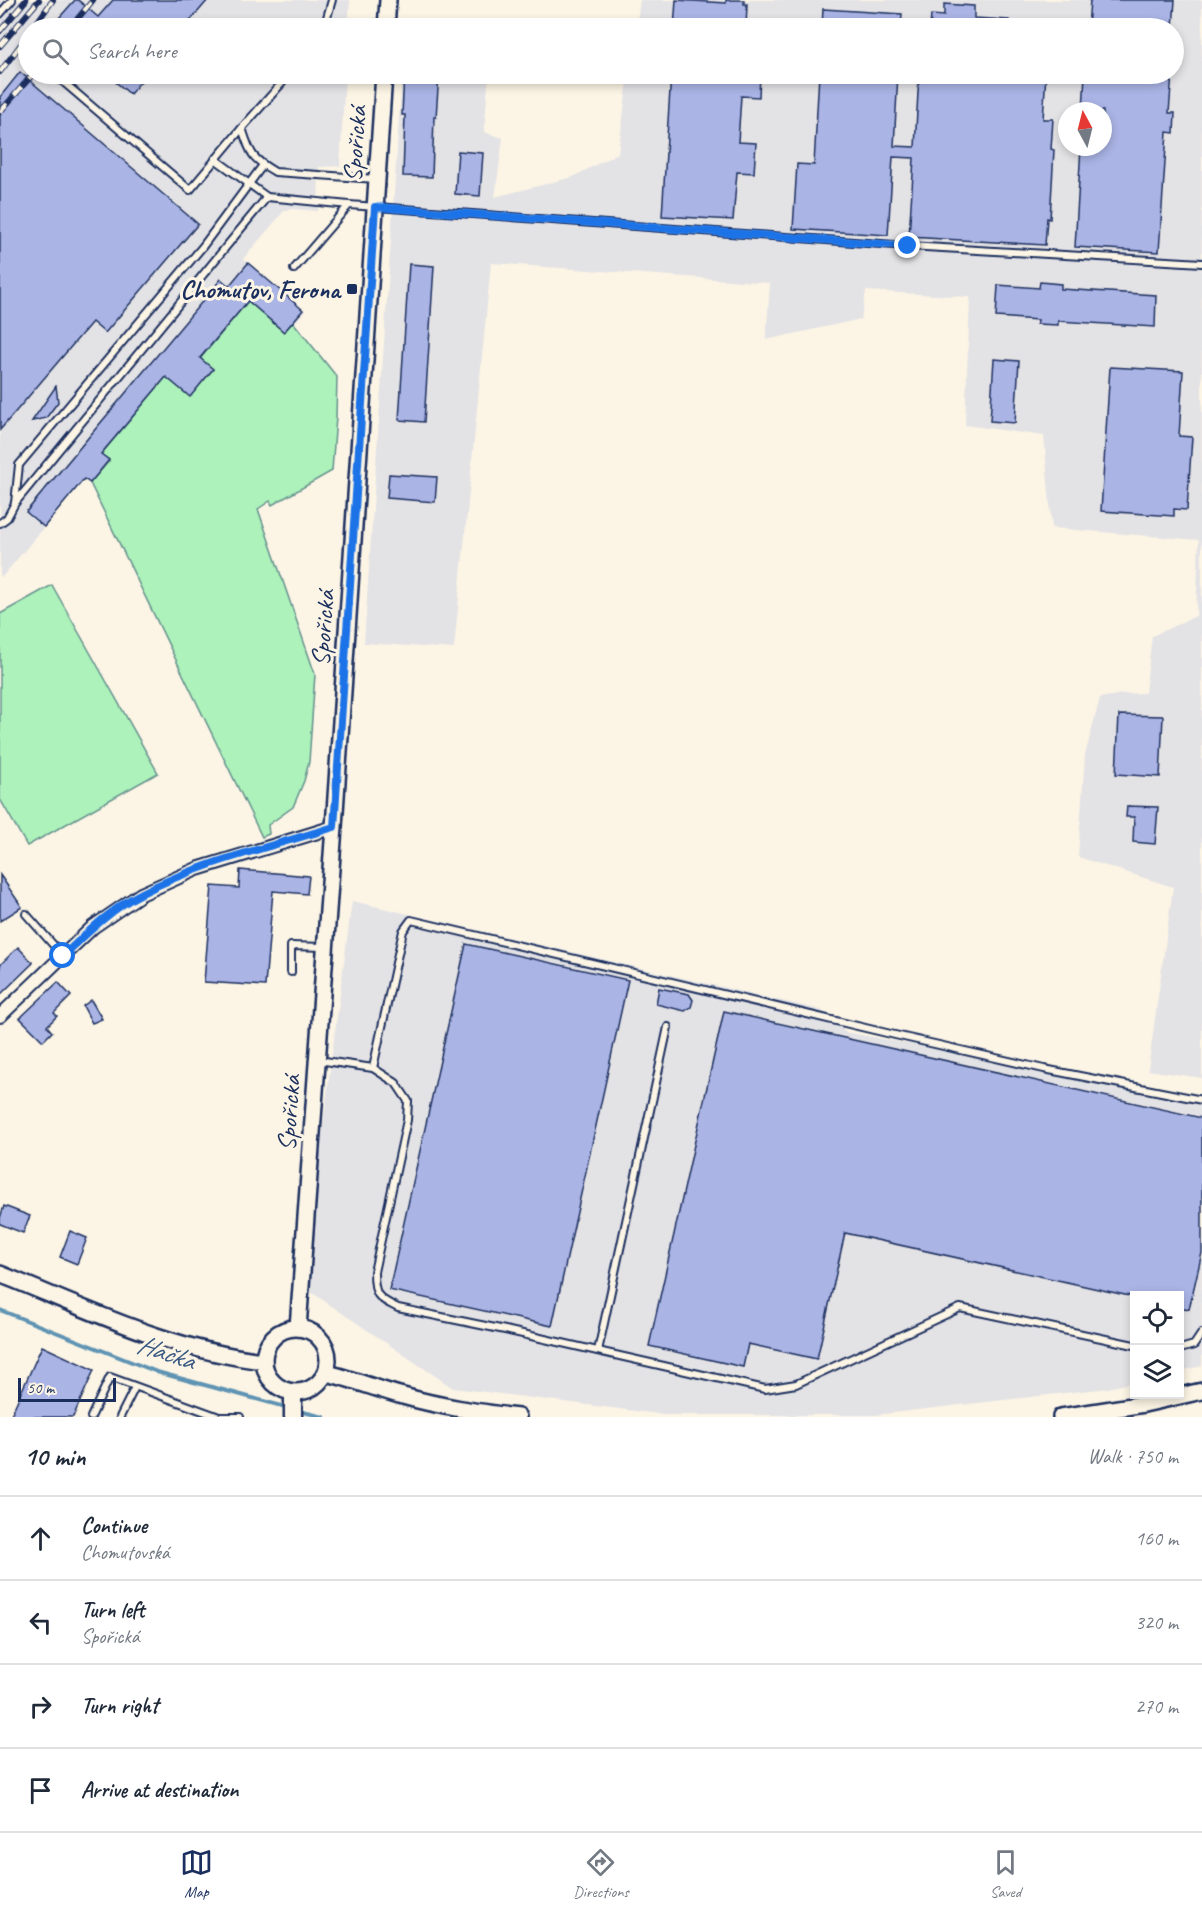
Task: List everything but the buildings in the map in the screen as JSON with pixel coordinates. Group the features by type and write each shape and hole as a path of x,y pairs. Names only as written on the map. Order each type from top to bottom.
{"main road":[{"path":"293,1395 293,1417"}],"street":[{"path":"387,18 388,0"},
{"name":"Spořická","path":"298,1328 383,84"},
{"path":"0,1016 93,927 141,894 197,869 334,827"},
{"path":"0,1275 126,1325 178,1342 231,1356 264,1361"},
{"path":"298,1328 306,1329 321,1339 328,1355 327,1373 313,1388 293,1395 276,1386 265,1371 264,1361 265,1352 273,1337 280,1332 298,1328"},
{"path":"327,1373 447,1407 518,1417"},
{"path":"1061,1417 1202,1392"}],"lane":[{"path":"0,14 12,0"},
{"path":"327,18 332,0"},
{"path":"66,84 190,190 281,84"},
{"path":"242,128 250,153 275,172 377,179"},
{"path":"215,159 267,197 908,246 1202,263"},
{"path":"15,503 19,465 203,246 263,165"},
{"path":"0,524 267,197"},
{"path":"294,269 349,205"},
{"path":"26,914 63,956"},
{"path":"374,1068 403,931 411,920 1044,1069 1202,1100"},
{"path":"291,972 291,946 325,947"},
{"path":"598,1351 668,1027"},
{"path":"317,1060 374,1068 396,1083 408,1101 407,1120 374,1272 374,1290 382,1300 398,1308 765,1389 796,1384 960,1308 1130,1344"},
{"path":"1184,1348 1194,1345 1202,1333"},
{"path":"91,1417 110,1377 219,1417 240,1417"},
{"path":"120,1417 135,1387"}],"shaded area":[{"path":"0,0 350,0 349,18 18,18 18,84 344,84 340,166 319,167 318,211 293,209 284,211 243,259 305,311 284,332 248,302 201,361 212,370 190,397 102,454 109,460 90,485 84,480 2,577 0,575"},
{"path":"640,0 1202,0 1202,1078 1148,1070 1173,887 1078,857 1085,755 1100,698 1145,693 1152,636 1196,616 1199,540 1052,528 1044,436 965,425 970,297 866,291 861,319 766,340 770,283 491,263 454,649 364,643 401,84 488,84 484,132 503,138 495,197 573,177 618,153 628,84 1184,84 1184,18 637,18"},
{"path":"352,901 821,1010 845,1032 1202,1098 1202,1366 1184,1370 1184,1291 1130,1291 1130,1383 1108,1388 875,1415 667,1415 453,1388 302,1286"}],"green space":[{"path":"248,301 284,332 293,322 337,377 332,471 272,505 270,501 258,509 315,674 309,762 304,781 293,807 268,825 269,834 262,837 90,483 109,461 101,454 166,377 190,396 213,369 200,359"},
{"path":"52,585 158,773 27,846 0,799 0,614"}],"waterway":[{"name":"Hačka","path":"0,1310 157,1372 289,1408"},
{"name":"Hačka","path":"299,1411 324,1417"}],"railway":[{"path":"0,31 26,0"},
{"path":"24,18 39,0"},
{"path":"40,18 53,0"},
{"path":"78,18 93,0"},
{"path":"0,46 18,25"},
{"path":"0,72 18,48"},
{"path":"0,112 24,84"}],"place":[{"name":"Chomutov, Ferona","path":"352,289"}],"route":[{"path":"63,956 93,927 141,894 197,869 334,827 375,207 908,246"}]}
